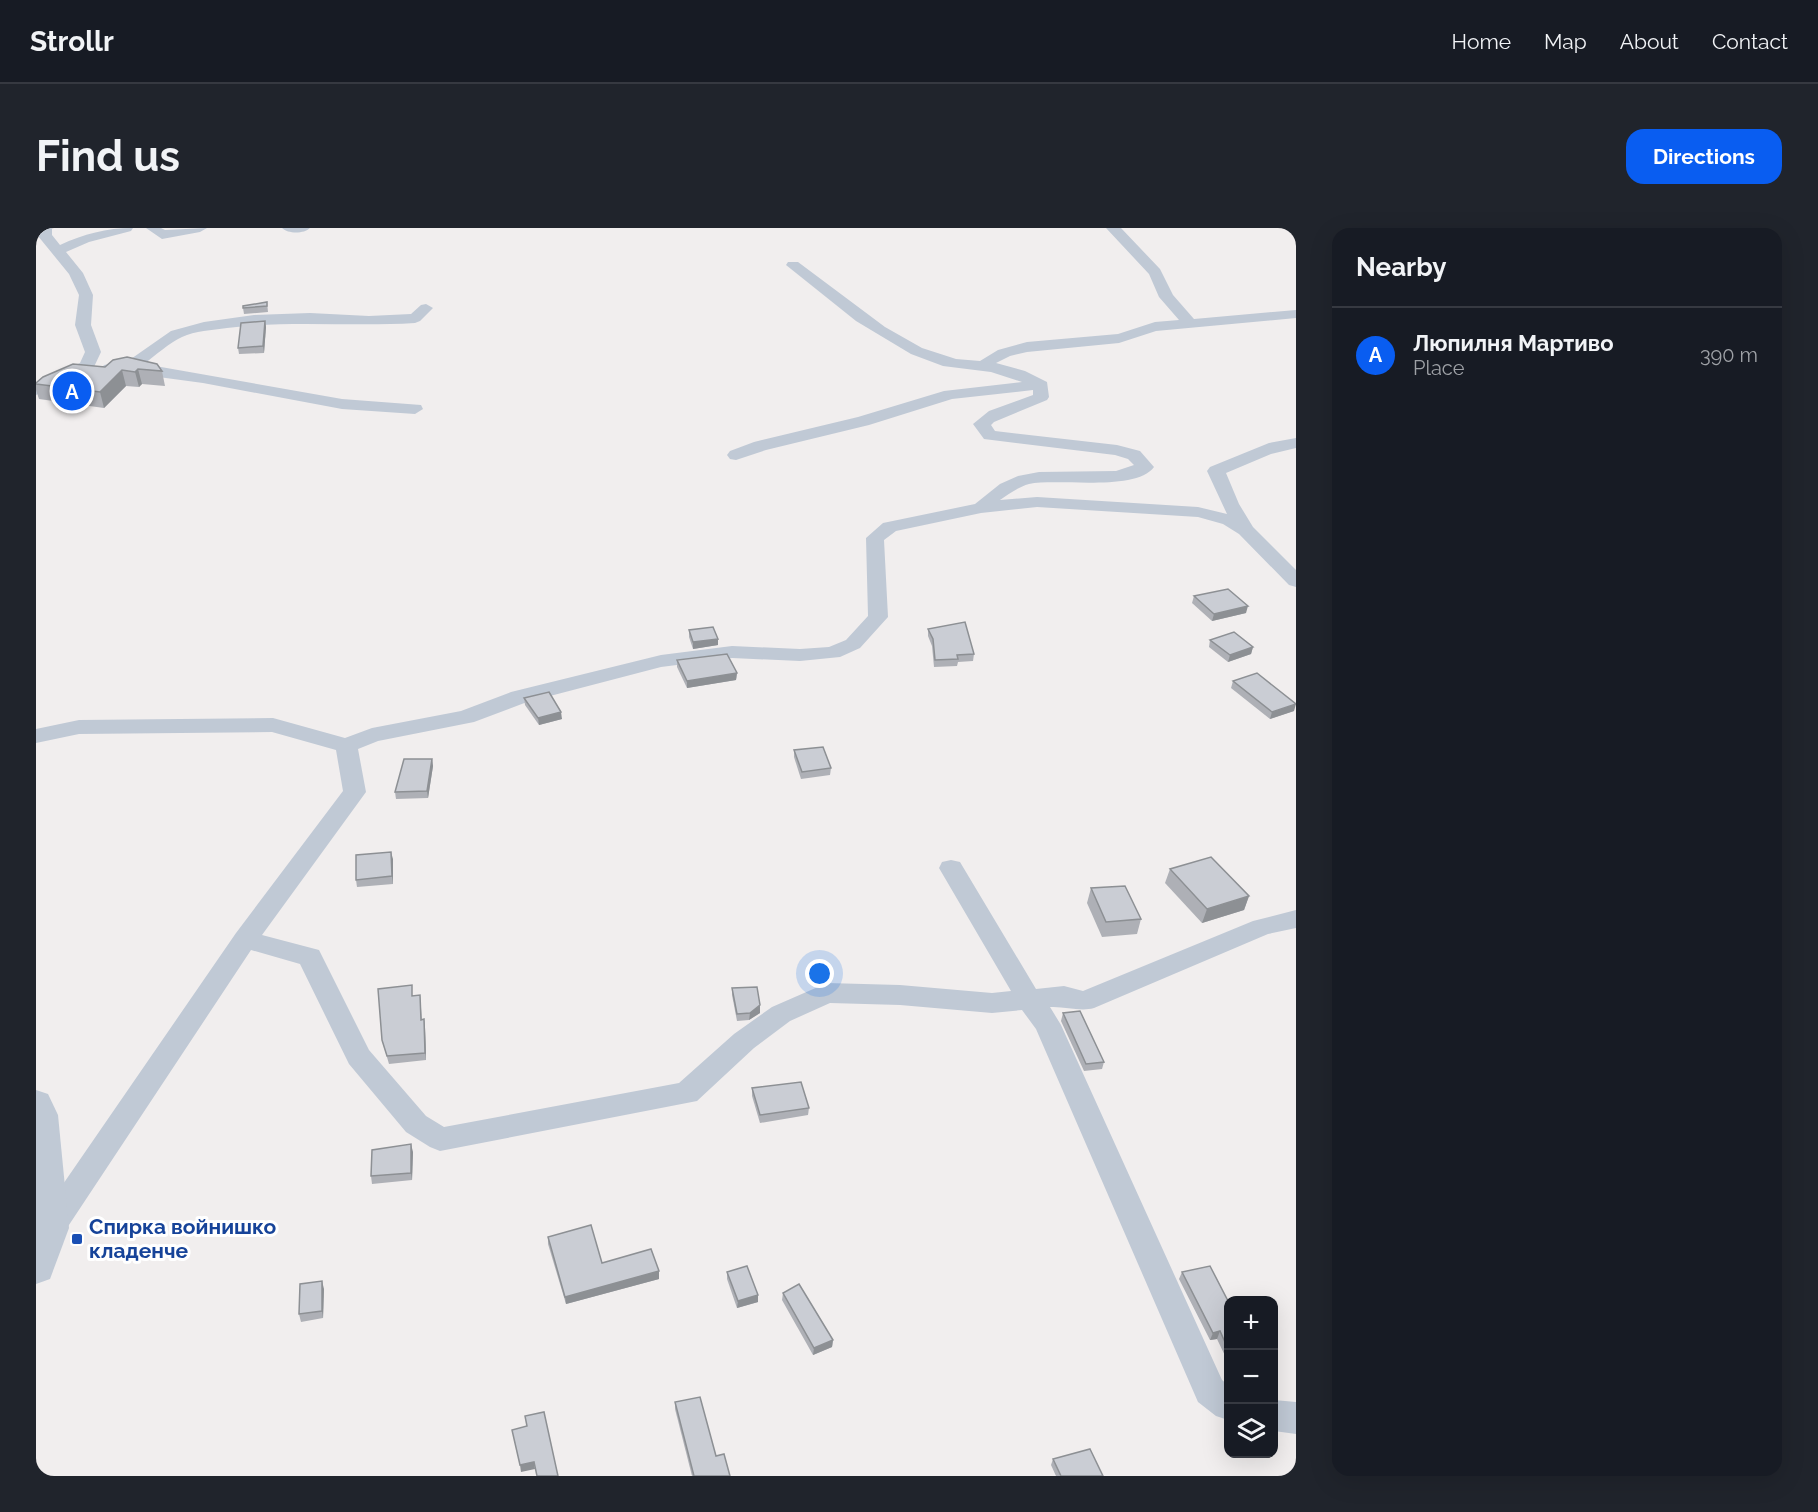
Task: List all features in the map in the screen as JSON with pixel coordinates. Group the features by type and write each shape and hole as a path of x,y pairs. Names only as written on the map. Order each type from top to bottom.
{"street":[{"path":"45,228 45,236 76,273 86,295 83,325 93,352 87,366"},
{"path":"57,251 84,239 126,228"},
{"path":"153,228 162,235 200,228"},
{"path":"289,228 303,228"},
{"path":"1113,228 1155,272 1166,297 1190,323"},
{"path":"793,265 863,321 895,339 937,359 992,367 1018,374 1041,385"},
{"path":"36,390 87,366 118,368 132,365 176,334 204,327 254,320 369,321 415,318 426,308"},
{"path":"992,367 987,362 1004,353 1027,347 1119,338 1155,327 1296,314"},
{"path":"132,365 151,371 204,378 342,404 416,409"},
{"path":"736,455 760,446 863,421 950,394 1041,385"},
{"path":"981,508 1000,491 1025,480 1101,477 1136,472 1146,467 1134,455 1117,450 990,435 981,424 994,413 1041,397 1041,385"},
{"path":"1296,444 1283,444 1236,465 1216,471 1230,504 1246,530 1296,581"},
{"path":"36,736 80,727 273,725 346,746 372,735 466,717 519,697 661,660 732,652 800,655 833,653 853,644 878,618 875,538 890,527 981,508 1037,502 1198,512 1230,520 1246,530"},
{"path":"36,1267 50,1228 245,939 355,792 346,746"},
{"path":"951,868 1029,999 1048,1025 1210,1391 1227,1404"},
{"path":"245,939 310,957 359,1057 416,1124 440,1139 687,1093 744,1041 781,1014 827,993 900,995 992,1003 1064,996 1085,1001 1262,927 1296,919"},
{"path":"36,1104 40,1115 50,1228"},
{"path":"1278,1416 1296,1418"}],"building":[{"path":"267,302 267,306 243,308 243,306"},
{"path":"265,321 263,346 238,348 241,323"},
{"path":"127,357 157,364 162,371 122,370 100,392 36,384 43,377 73,364 105,367 113,360"},
{"path":"1228,589 1248,606 1214,614 1194,596"},
{"path":"965,622 974,654 957,655 958,659 935,660 933,639 928,629"},
{"path":"713,627 718,639 693,642 689,630"},
{"path":"1234,632 1253,647 1230,655 1210,640"},
{"path":"727,654 737,673 687,681 677,660"},
{"path":"1257,673 1296,704 1272,712 1233,681"},
{"path":"549,692 561,712 538,718 524,698"},
{"path":"823,747 831,768 802,772 794,750"},
{"path":"404,759 432,759 427,791 395,792"},
{"path":"391,852 392,876 356,880 356,855"},
{"path":"1211,857 1249,896 1207,909 1170,869"},
{"path":"1125,886 1141,919 1106,922 1091,888"},
{"path":"412,985 412,996 420,995 421,1020 424,1019 425,1053 387,1056 382,1040 378,989"},
{"path":"757,987 760,1005 750,1013 737,1014 732,988"},
{"path":"1080,1011 1104,1062 1086,1064 1063,1013"},
{"path":"801,1082 809,1108 760,1115 752,1088"},
{"path":"411,1144 411,1173 371,1176 372,1150"},
{"path":"591,1225 602,1263 651,1249 659,1271 565,1297 548,1237"},
{"path":"747,1266 758,1295 738,1301 727,1272"},
{"path":"1210,1266 1225,1296 1224,1340 1220,1331 1213,1333 1182,1272"},
{"path":"322,1281 322,1311 299,1314 300,1284"},
{"path":"799,1284 833,1340 814,1348 783,1293"},
{"path":"700,1397 716,1456 724,1454 730,1476 694,1476 675,1402"},
{"path":"544,1412 558,1476 537,1476 534,1462 520,1465 512,1430 527,1426 525,1416"},
{"path":"1090,1449 1103,1476 1061,1476 1053,1459"}],"place":[{"name":"Люпилня Мартиво","path":"72,391"},
{"name":"Спирка войнишко кладенче","path":"77,1239"}]}
